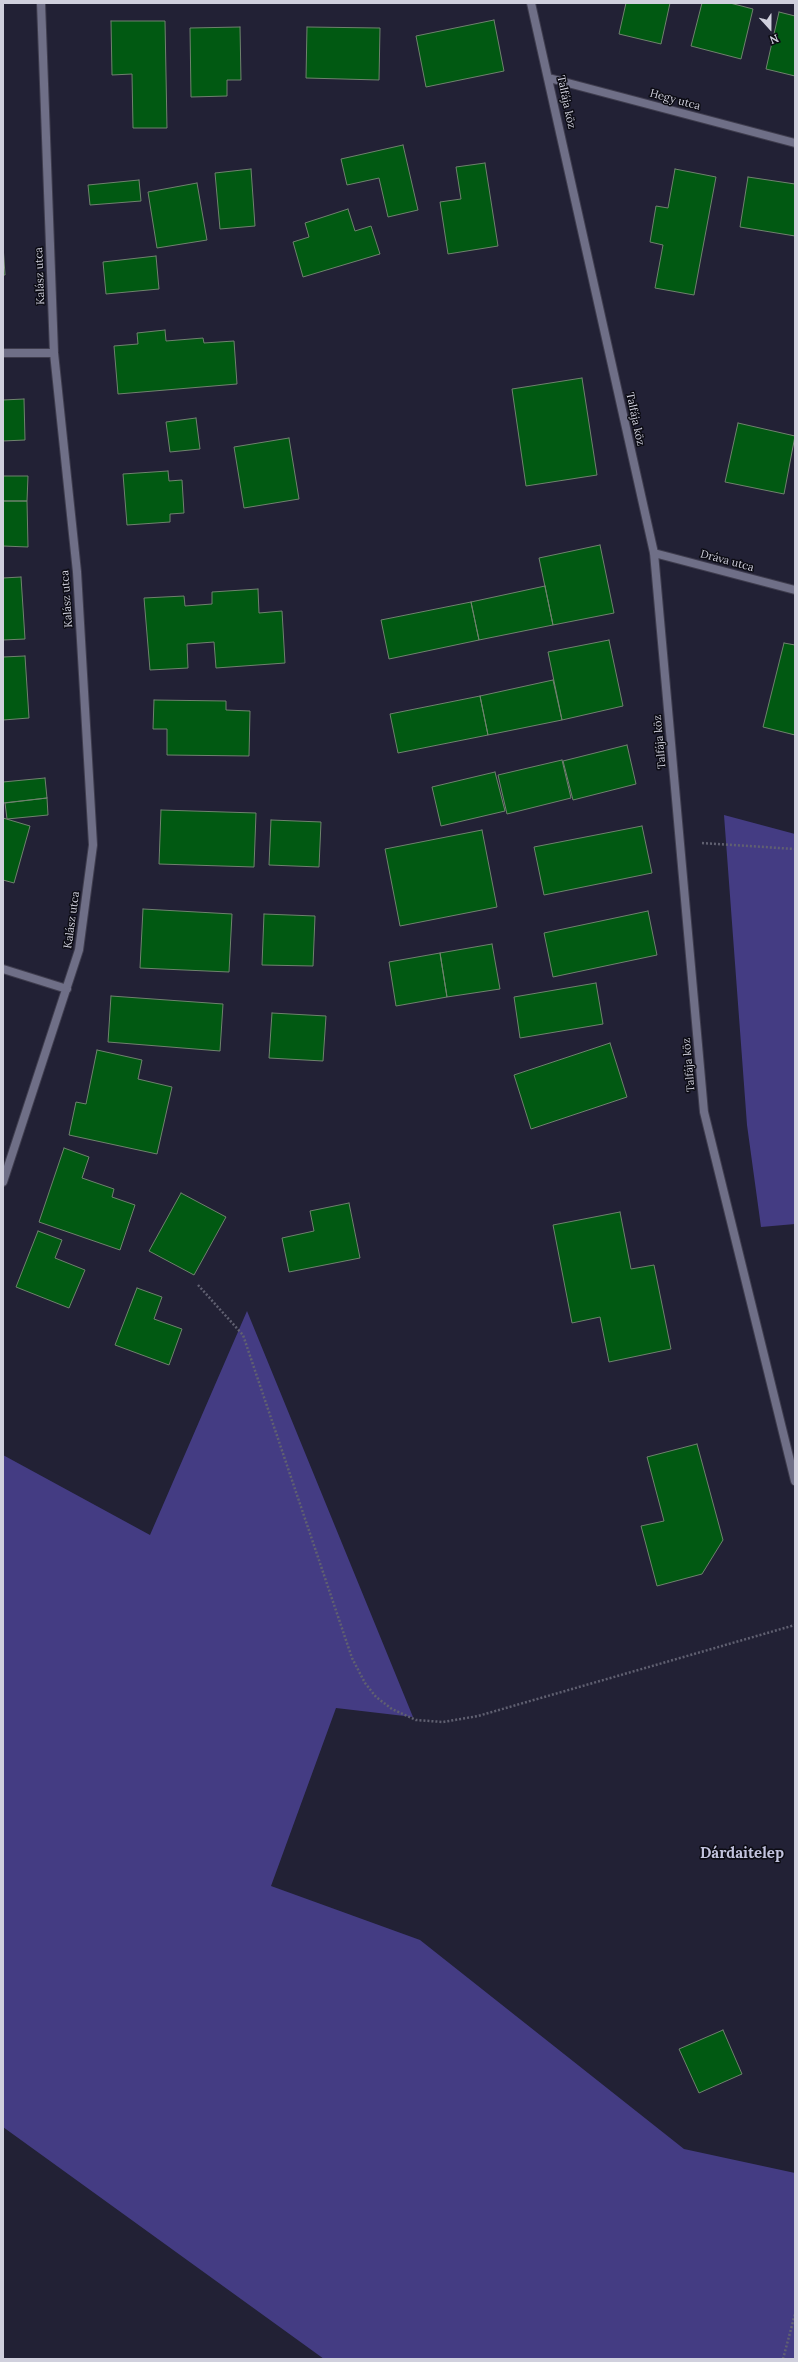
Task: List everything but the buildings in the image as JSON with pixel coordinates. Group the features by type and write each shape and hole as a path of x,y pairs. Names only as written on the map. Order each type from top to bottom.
{"street":[{"name":"Kalász utca","path":"3,1182 79,950 93,845 77,572 54,353 41,3"},
{"name":"Talfája köz","path":"531,3 550,78 654,553 704,1112 795,1481"},
{"name":"Hegy utca","path":"550,78 795,143"},
{"path":"3,353 54,353"},
{"name":"Dráva utca","path":"654,553 795,590"},
{"path":"3,969 67,990"}],"path":[{"path":"680,841 795,849"},
{"path":"198,1285 243,1335 352,1658 365,1683 376,1697 392,1709 416,1720 443,1722 478,1716 795,1625"},
{"path":"784,2359 795,2314"}],"shaded area":[{"path":"724,815 795,834 795,1224 761,1227 747,1125"},
{"path":"247,1311 413,1717 336,1708 271,1886 420,1940 684,2149 795,2173 795,2359 324,2359 3,2127 3,1455 150,1535"}],"district":[{"name":"Dárdaitelep","path":"742,1854"}]}
